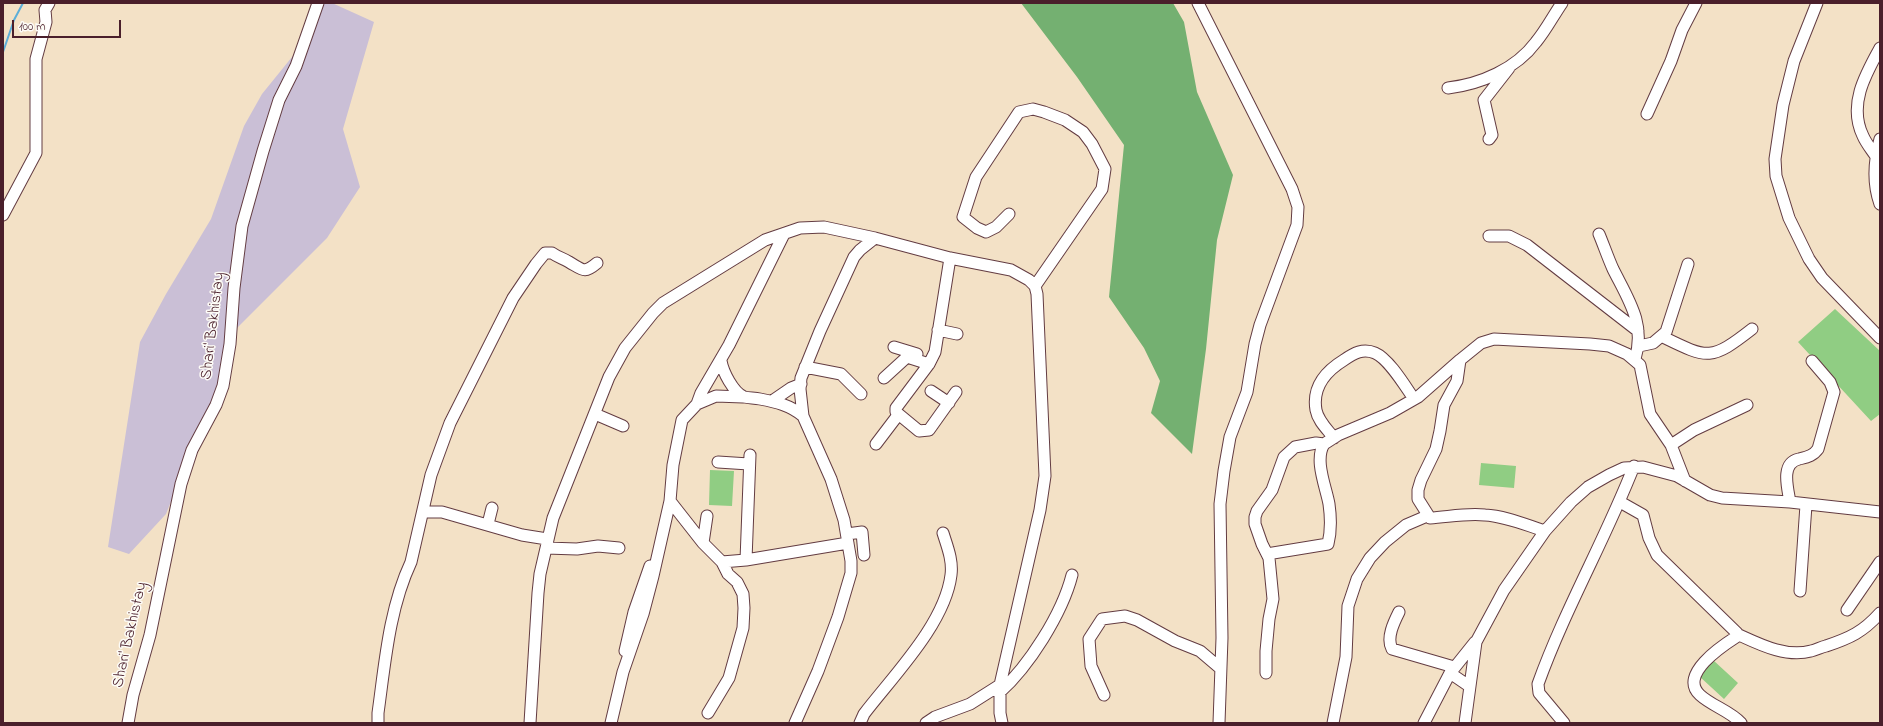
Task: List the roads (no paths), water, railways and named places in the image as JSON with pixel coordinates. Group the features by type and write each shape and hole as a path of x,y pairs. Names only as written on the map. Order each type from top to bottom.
{"street":[{"path":"3,216 36,153 36,59 46,22 45,10 49,3"},
{"name":"Shari' Bakhistay","path":"128,723 133,694 150,634 181,484 192,450 216,405 224,386 230,344 234,288 242,226 279,100 296,66 318,3"},
{"path":"1198,3 1292,189 1298,215 1297,225 1260,325 1255,344 1247,392 1230,437 1224,471 1220,504 1222,638 1219,723"},
{"path":"1489,139 1492,135 1484,100 1512,64 1536,42 1562,3"},
{"path":"1647,114 1688,16 1696,3"},
{"path":"1817,3 1794,61 1783,106 1775,159 1776,176 1787,212 1809,259 1822,278 1880,338"},
{"path":"1875,155 1863,137 1858,123 1857,109 1858,96 1862,85 1880,48"},
{"path":"1448,88 1468,86 1483,81 1512,64"},
{"path":"1009,214 996,227 986,232 977,228 963,217 976,177 1019,112 1032,109 1044,112 1065,120 1083,132 1092,144 1105,170 1102,189 1034,286"},
{"path":"1880,139 1875,155 1874,175 1880,204"},
{"path":"530,723 538,594 546,543 553,518 615,363 653,313 663,303 765,240 783,236 800,228 824,227 875,238 950,258 1011,270 1021,275 1034,286 1037,294 1045,476 1040,510 1000,689 1002,723"},
{"path":"1599,234 1612,268 1630,302 1638,331 1639,346 1635,360"},
{"path":"611,723 624,672 643,614 660,548 670,501 682,420 697,404 701,393 721,361 783,236"},
{"path":"1489,236 1509,236 1527,245 1638,331"},
{"path":"795,723 818,671 851,574 851,561 844,520 830,479 803,416 801,384 805,367 820,331 854,257 875,238"},
{"path":"378,723 378,713 390,631 405,576 412,562 431,476 450,423 513,298 536,264 545,254 552,253 584,270 589,270 597,263"},
{"path":"950,258 938,330 931,361 896,408 898,415 919,430 929,430 956,392"},
{"path":"1639,346 1653,343 1663,337 1670,325 1688,264"},
{"path":"1663,337 1692,351 1713,354 1735,342 1752,329"},
{"path":"938,330 957,334"},
{"path":"1267,554 1328,544 1331,534 1329,505 1320,460 1321,449 1324,444 1390,413 1414,399 1432,386 1481,343 1494,339 1609,346 1635,360 1640,365 1643,375 1650,414 1670,445 1685,482"},
{"path":"894,347 931,361"},
{"path":"1334,438 1317,414 1315,406 1317,391 1322,378 1331,367 1354,353 1368,351 1380,356 1414,399"},
{"path":"884,378 907,357 931,361"},
{"path":"1427,516 1418,499 1419,484 1436,449 1444,405 1457,381 1460,360"},
{"path":"721,361 723,371 730,382 744,396"},
{"path":"1790,502 1787,478 1789,466 1794,460 1812,455 1818,449 1824,434 1834,392 1830,382 1812,361"},
{"path":"805,367 841,374 860,394"},
{"path":"772,401 801,384"},
{"path":"931,391 949,403"},
{"path":"697,404 716,396 744,396 772,401 794,408 803,416"},
{"path":"1670,445 1694,430 1747,405"},
{"path":"595,414 623,426"},
{"path":"876,444 898,415"},
{"path":"1266,673 1267,643 1273,599 1267,554 1255,524 1255,517 1257,511 1272,490 1284,457 1295,447 1316,443 1324,444"},
{"path":"718,462 750,459 746,560"},
{"path":"1564,723 1539,694 1538,684 1582,582 1620,502 1634,466"},
{"path":"1424,723 1452,670 1476,642 1504,590 1545,531 1571,502 1588,487 1624,468 1634,466 1661,470 1677,476 1685,482 1710,495 1722,498 1790,502 1806,505 1880,512"},
{"path":"670,501 703,543 722,562 728,574 737,582 743,594 744,608 742,628 729,678 708,713"},
{"path":"1620,502 1643,515 1649,538 1657,555 1736,631 1737,634 1771,649 1811,652 1841,642 1858,634 1880,613"},
{"path":"1800,591 1806,505"},
{"path":"488,524 492,508"},
{"path":"424,512 442,512 488,524 546,543 577,549 598,546 620,548"},
{"path":"1333,723 1346,657 1348,606 1357,579 1370,558 1385,542 1406,525 1427,516 1431,518 1485,514 1498,516 1545,531"},
{"path":"703,543 707,516"},
{"path":"722,562 746,560 847,539 862,532 864,555"},
{"path":"860,723 864,714 909,660 923,638 946,595 951,575 950,559 943,533"},
{"path":"1847,610 1880,562"},
{"path":"926,723 935,717 970,704 1010,683 1038,646 1057,611 1072,575"},
{"path":"1399,612 1390,636 1389,644 1392,649 1452,670 1469,686"},
{"path":"1104,695 1092,666 1089,639 1091,633 1102,619 1110,617 1125,616 1137,620 1175,641 1200,651 1220,668"},
{"path":"1737,634 1701,665 1695,680 1696,689 1701,695 1735,717 1741,723"},
{"path":"1465,723 1476,642"}],"waterway":[{"path":"3,52 14,20 23,3"}]}
